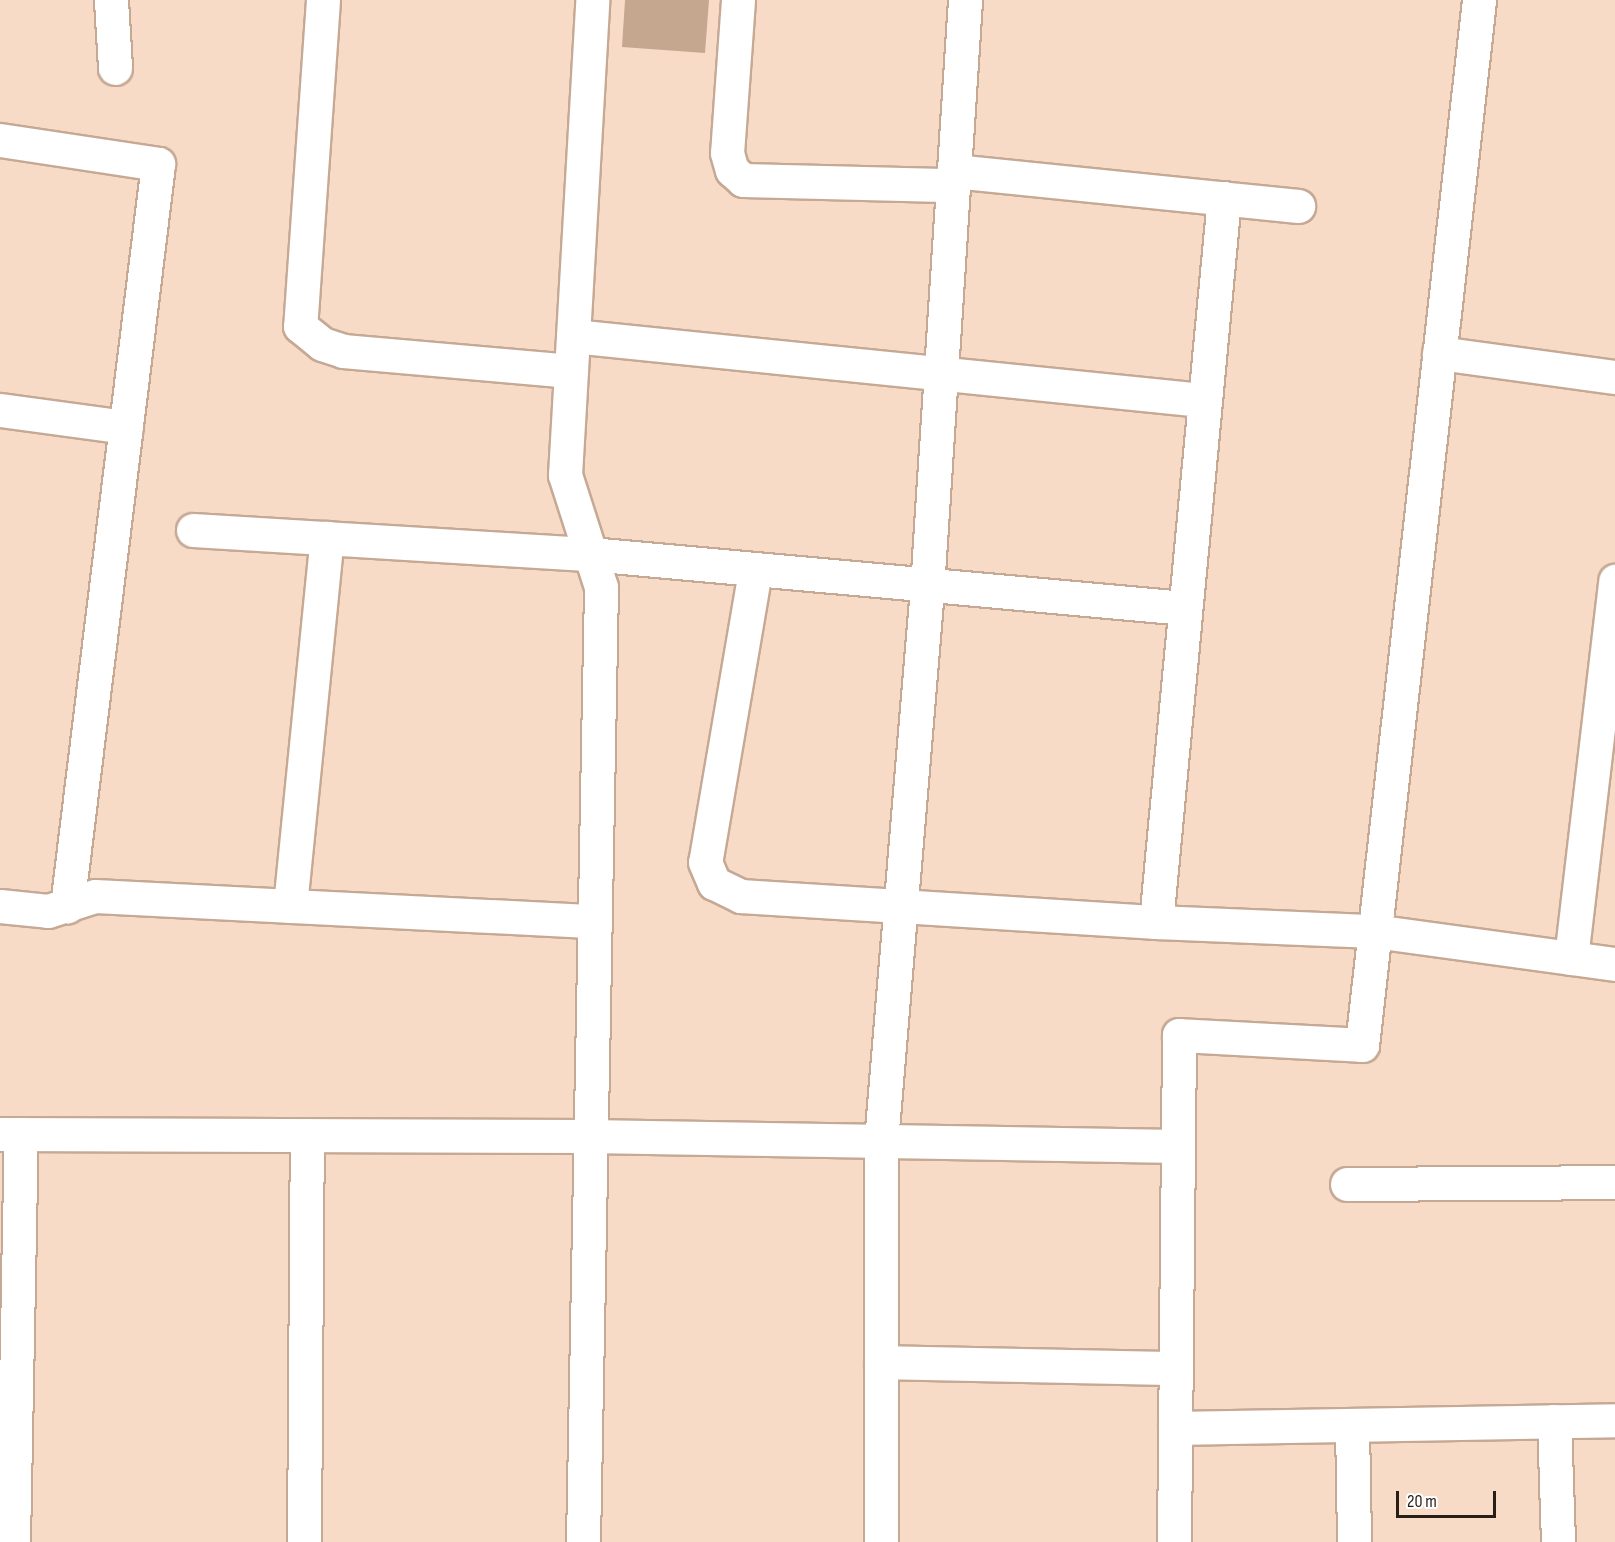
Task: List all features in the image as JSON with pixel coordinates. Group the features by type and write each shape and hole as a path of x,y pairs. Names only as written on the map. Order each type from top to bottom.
{"street":[{"path":"111,0 115,68"},
{"path":"323,0 300,326 322,344 343,351 571,372"},
{"path":"583,1542 588,1136 601,587 565,475 592,0"},
{"path":"738,0 727,153 732,170 743,180 953,178 1224,198 1298,206"},
{"path":"882,1542 881,1141 927,588 953,178 959,0"},
{"path":"1174,1542 1179,1035 1362,1045 1479,0"},
{"path":"0,140 158,164 67,906"},
{"path":"1156,922 1202,400 1224,198"},
{"path":"573,336 1202,400"},
{"path":"1439,353 1615,377"},
{"path":"0,410 126,427"},
{"path":"193,530 590,554 927,588 1184,608"},
{"path":"290,906 327,538"},
{"path":"755,570 705,862 714,883 741,896 1156,922 1374,931 1615,964"},
{"path":"1571,958 1615,581"},
{"path":"0,906 48,912 95,896 593,921"},
{"path":"14,1542 8,1377 11,1134 588,1136 1178,1146"},
{"path":"304,1542 307,1135"},
{"path":"1347,1184 1615,1182"},
{"path":"882,1362 1176,1368"},
{"path":"1175,1428 1615,1420"},
{"path":"1554,1421 1558,1542"},
{"path":"1352,1425 1354,1542"}],"building":[{"path":"625,0 709,0 705,53 622,47"}]}
